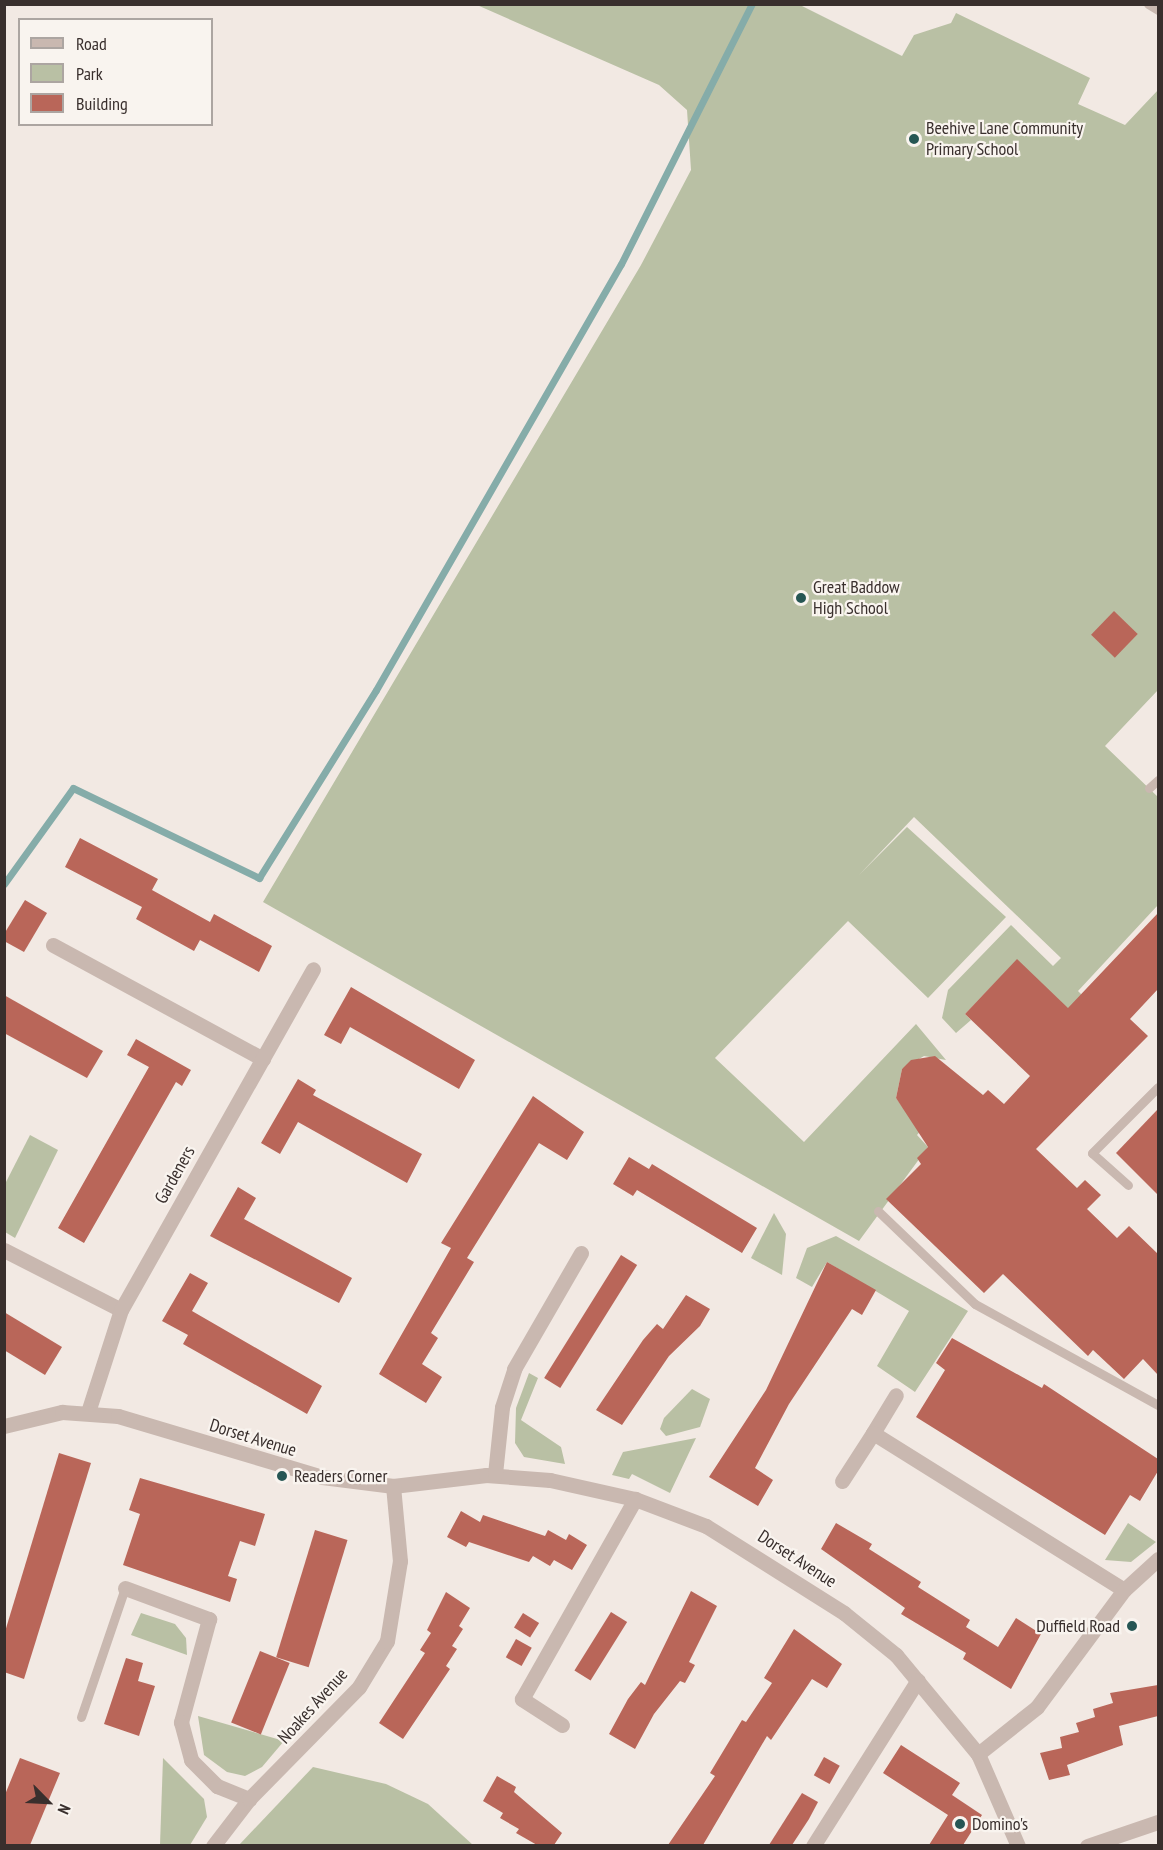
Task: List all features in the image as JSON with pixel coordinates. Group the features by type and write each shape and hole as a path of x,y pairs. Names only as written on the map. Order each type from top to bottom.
{"street":[{"path":"53,945 263,1059"},
{"name":"Gardeners","path":"88,1412 121,1310 313,969"},
{"path":"4,1250 121,1310"},
{"path":"495,1474 502,1407 514,1370 581,1253"},
{"path":"842,1481 897,1395"},
{"name":"Dorset Avenue","path":"4,1426 62,1412 88,1412 118,1416 284,1469 393,1486 495,1474 635,1498 706,1526 759,1556 844,1613 897,1655 978,1754 1018,1845"},
{"path":"873,1433 1124,1590"},
{"name":"Noakes Avenue","path":"213,1845 249,1799 359,1687 387,1641 400,1561 393,1486"},
{"path":"562,1725 522,1699 635,1498"},
{"path":"978,1754 1037,1707 1124,1590 1158,1559"},
{"path":"125,1588 209,1619 180,1722 190,1760 217,1786 249,1799"},
{"path":"813,1845 918,1680"},
{"path":"1087,1845 1158,1822"}],"lane":[{"path":"1148,4 1158,10"},
{"path":"1149,788 1158,780"},
{"path":"1128,1185 1092,1153 1158,1087"},
{"path":"878,1211 975,1304 1158,1405"},
{"path":"81,1717 125,1588"}],"green space":[{"name":"Great Baddow High School","path":"477,5 800,5 902,56 914,35 951,23 956,13 1090,78 1078,104 1125,125 1158,90 1158,690 1105,746 1158,797 1158,905 1078,991 1096,1009 1083,1023 1017,960 965,1014 971,1020 956,1033 942,1018 948,990 1011,925 1053,966 1061,958 914,817 859,875 907,827 1006,917 928,998 848,921 715,1058 804,1142 916,1024 946,1060 924,1056 902,1069 896,1098 911,1119 925,1126 917,1135 928,1147 859,1241 263,902 641,265 691,170 687,110 659,85"},
{"path":"30,1135 58,1150 15,1238 5,1232 5,1184"},
{"path":"774,1213 786,1234 782,1275 751,1258"},
{"path":"836,1236 968,1311 915,1392 877,1366 909,1311 827,1262 812,1287 796,1278 807,1248"},
{"path":"529,1373 538,1378 521,1420 561,1447 565,1464 524,1457 515,1443 516,1408"},
{"path":"692,1389 710,1399 700,1427 666,1436 660,1429 664,1418"},
{"path":"696,1438 670,1493 632,1474 629,1479 612,1475 623,1452"},
{"path":"1128,1523 1156,1542 1131,1562 1105,1560"},
{"path":"141,1613 175,1624 186,1638 187,1655 131,1635"},
{"path":"198,1716 284,1741 262,1767 245,1776 227,1772 204,1755"},
{"path":"163,1758 204,1799 207,1817 190,1845 160,1845"},
{"path":"313,1767 386,1784 428,1804 473,1845 239,1845"}],"building":[{"path":"1114,611 1138,634 1115,658 1091,635"},
{"path":"80,838 158,879 152,890 210,922 214,914 272,946 259,972 200,940 194,951 136,919 142,907 65,867"},
{"path":"25,900 47,913 24,952 4,941 4,934"},
{"path":"1158,913 1158,989 1130,1019 1148,1036 1036,1149 1077,1188 1085,1180 1101,1195 1087,1209 1117,1238 1129,1226 1158,1254 1158,1375 1143,1359 1124,1379 1093,1350 1088,1356 1003,1274 984,1293 886,1199 921,1164 917,1158 928,1147 896,1098 902,1069 911,1060 935,1056 983,1095 988,1090 1004,1104 1030,1076 965,1014 1017,959 1068,1008"},
{"path":"351,987 475,1060 459,1089 350,1027 341,1044 324,1035"},
{"path":"4,995 103,1051 87,1078 4,1033"},
{"path":"136,1039 191,1070 182,1086 176,1082 84,1243 58,1228 149,1067 127,1055"},
{"path":"298,1079 316,1090 313,1095 422,1154 407,1183 298,1122 280,1154 261,1143"},
{"path":"533,1096 584,1132 567,1160 539,1143 467,1258 474,1262 431,1333 438,1338 422,1364 442,1377 426,1403 379,1374 451,1248 441,1243"},
{"path":"1158,1109 1158,1195 1116,1153"},
{"path":"629,1157 649,1169 652,1164 757,1228 742,1253 637,1190 633,1196 613,1184"},
{"path":"238,1187 256,1198 244,1219 352,1278 339,1303 210,1236"},
{"path":"621,1255 637,1265 560,1388 544,1378"},
{"path":"827,1262 876,1290 862,1315 852,1309 789,1404 755,1468 773,1480 758,1506 709,1477 766,1390"},
{"path":"190,1273 208,1283 192,1311 322,1386 307,1414 183,1344 188,1335 162,1321"},
{"path":"686,1295 710,1309 700,1326 669,1356 622,1425 596,1410 643,1340 657,1324 663,1329"},
{"path":"4,1312 62,1347 45,1375 4,1350"},
{"path":"952,1338 1042,1388 1044,1384 1158,1459 1158,1471 1140,1501 1130,1495 1105,1535 916,1417 945,1370 936,1363"},
{"path":"59,1453 91,1463 24,1679 4,1672 4,1635"},
{"path":"140,1478 265,1514 255,1546 240,1541 228,1576 237,1579 230,1602 123,1565 140,1514 129,1510"},
{"path":"461,1511 480,1522 483,1515 545,1536 548,1530 566,1540 569,1534 587,1545 572,1570 554,1560 550,1566 533,1556 529,1562 469,1542 466,1547 447,1537"},
{"path":"836,1523 872,1544 869,1549 921,1582 918,1587 970,1620 966,1627 998,1647 1016,1618 1041,1634 1011,1689 963,1659 966,1653 901,1614 905,1608 821,1549"},
{"path":"315,1530 348,1540 309,1667 276,1657"},
{"path":"691,1591 717,1606 689,1662 695,1665 685,1683 680,1681 654,1714 635,1749 609,1734 628,1699 641,1682 645,1685"},
{"path":"446,1592 470,1608 459,1626 463,1629 452,1646 457,1649 446,1666 450,1669 403,1739 379,1723 425,1653 420,1650 431,1633 427,1630"},
{"path":"611,1612 627,1622 591,1681 574,1671"},
{"path":"523,1613 539,1623 530,1637 514,1627"},
{"path":"794,1629 842,1664 827,1688 812,1679 771,1740 767,1736 703,1845 668,1845 715,1776 710,1773 742,1720 746,1722 772,1683 764,1678"},
{"path":"516,1639 532,1648 522,1666 506,1657"},
{"path":"260,1651 290,1663 261,1734 231,1722"},
{"path":"126,1658 143,1663 138,1681 155,1686 139,1736 104,1724"},
{"path":"1158,1685 1158,1716 1119,1726 1123,1745 1067,1765 1070,1775 1049,1780 1040,1753 1062,1748 1060,1737 1079,1732 1076,1723 1095,1717 1093,1709 1113,1703 1110,1693"},
{"path":"901,1745 960,1783 952,1795 982,1815 963,1845 929,1845 948,1815 883,1773"},
{"path":"824,1757 840,1766 830,1784 814,1775"},
{"path":"20,1758 60,1773 30,1845 4,1845 4,1797"},
{"path":"497,1776 516,1787 514,1792 562,1833 554,1845 537,1845 516,1833 519,1829 500,1818 503,1813 483,1801"},
{"path":"802,1793 818,1802 809,1819 792,1845 769,1845"}],"waterway":[{"path":"4,884 73,788 259,878 376,690 621,264 752,4"}],"place":[{"name":"Beehive Lane Community Primary School","path":"914,139"},
{"name":"Great Baddow High School","path":"801,598"},
{"name":"Readers Corner","path":"282,1476"},
{"name":"Duffield Road","path":"1132,1626"},
{"name":"Domino's","path":"960,1824"}]}
